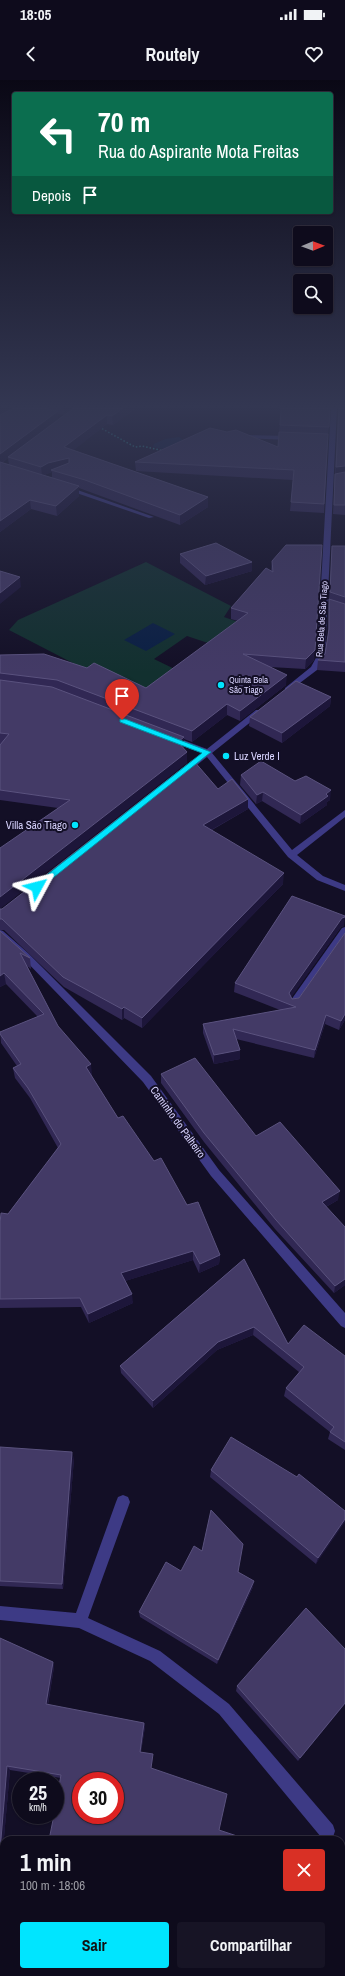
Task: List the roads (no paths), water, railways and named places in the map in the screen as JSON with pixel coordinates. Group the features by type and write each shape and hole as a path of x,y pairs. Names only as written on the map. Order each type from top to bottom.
{"street":[{"path":"91,496 152,517"},
{"name":"Rua Bela de São Tiago","path":"280,695 304,677 319,661 327,604 330,496"},
{"path":"176,777 268,705"},
{"path":"162,736 207,752 291,855 320,878 345,888"},
{"path":"291,855 345,813"},
{"path":"294,1002 345,930"},
{"name":"Caminho do Palheiro","path":"0,933 25,955 146,1079 215,1173 345,1322"},
{"path":"80,1621 123,1502"},
{"path":"0,1613 80,1621 155,1656 224,1709 328,1832"}],"water":[{"path":"153,623 175,634 146,651 124,640"}],"place":[{"name":"Quinta Bela São Tiago","path":"221,685"},
{"name":"Luz Verde I","path":"226,756"},
{"name":"Villa São Tiago","path":"75,825"}]}
